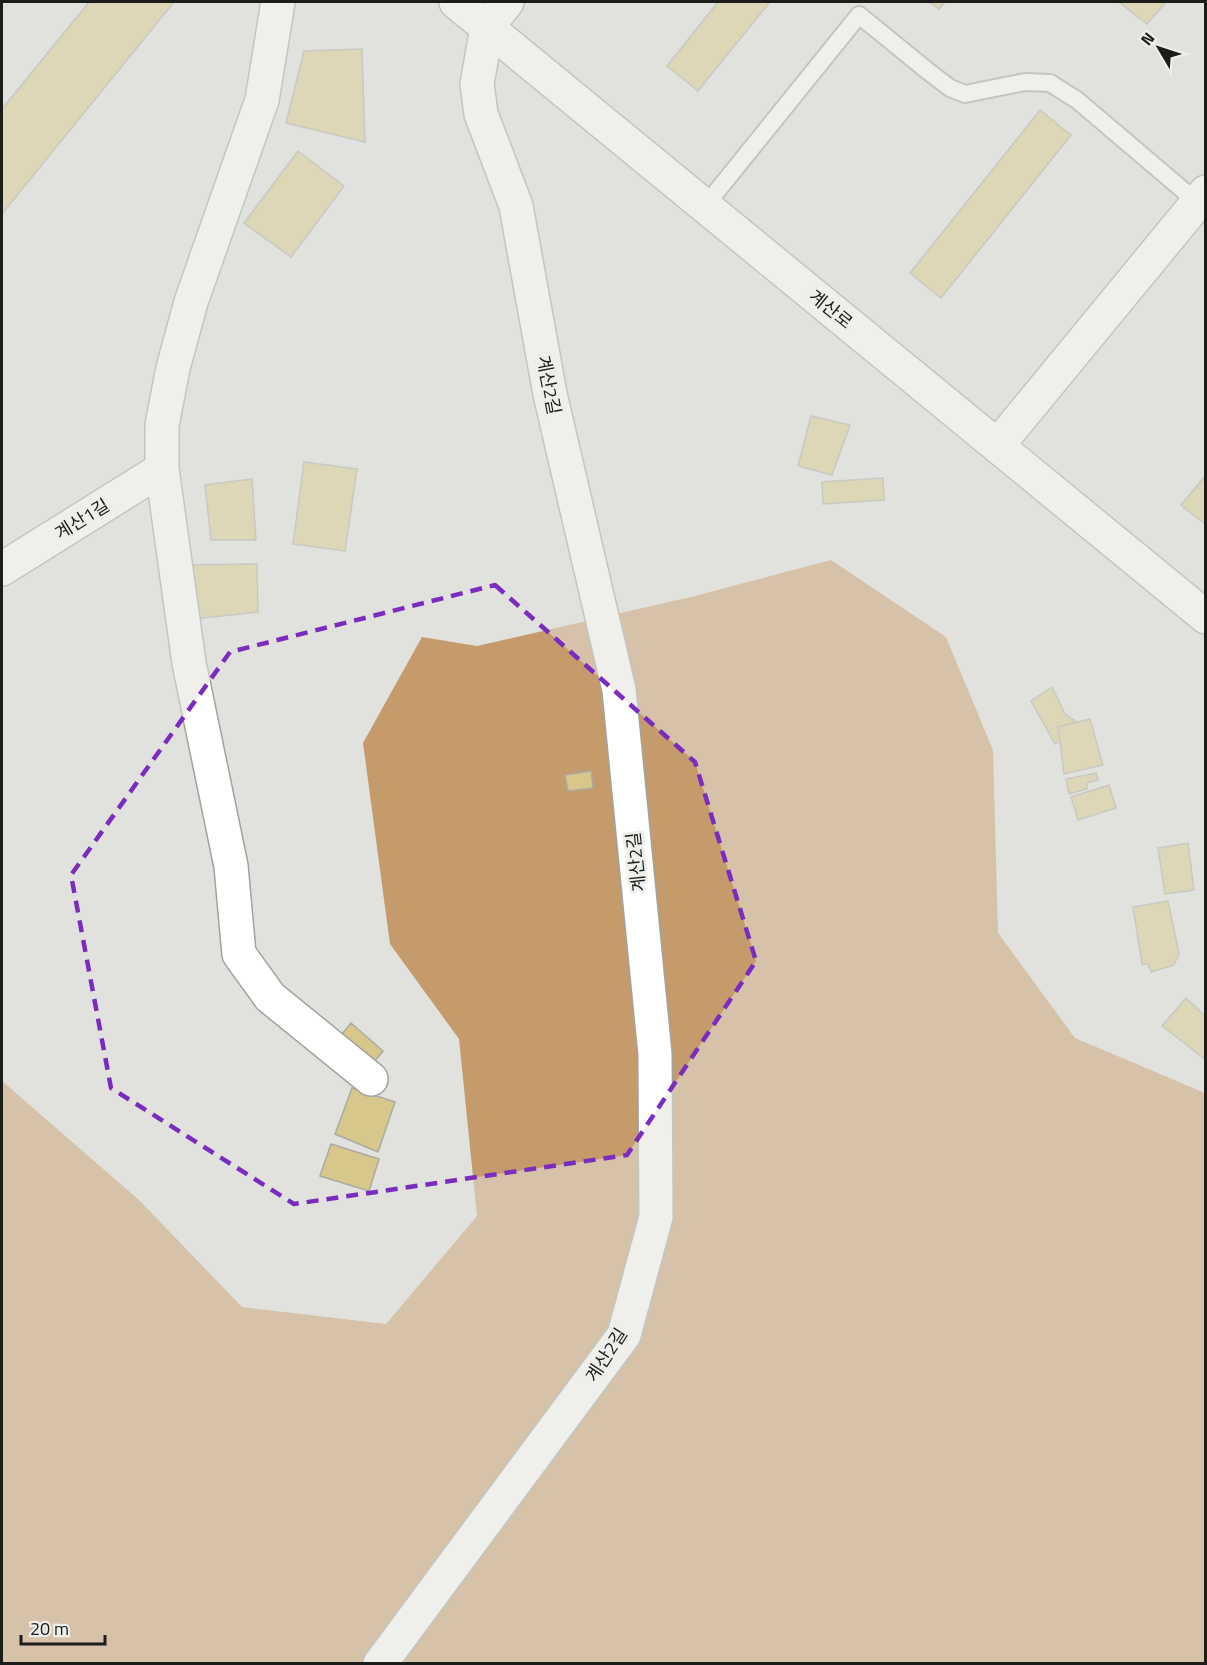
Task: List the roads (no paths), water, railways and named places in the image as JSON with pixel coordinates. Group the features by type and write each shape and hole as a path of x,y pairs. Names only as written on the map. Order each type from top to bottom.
{"street":[{"path":"278,2 262,100 191,302 173,368 162,425 162,469 189,663 231,866 239,954 270,997 371,1079"},
{"name":"계산로","path":"456,2 1206,617"},
{"name":"계산2길","path":"380,1664 624,1335 656,1217 655,1054 619,690 550,394 516,206 481,114 477,84 487,27 507,2"},
{"path":"997,446 1202,197"},
{"name":"계산1길","path":"2,569 162,469"}],"lane":[{"path":"705,206 860,15 936,78 950,88 965,94 1025,82 1050,83 1077,100 1202,197"}]}
